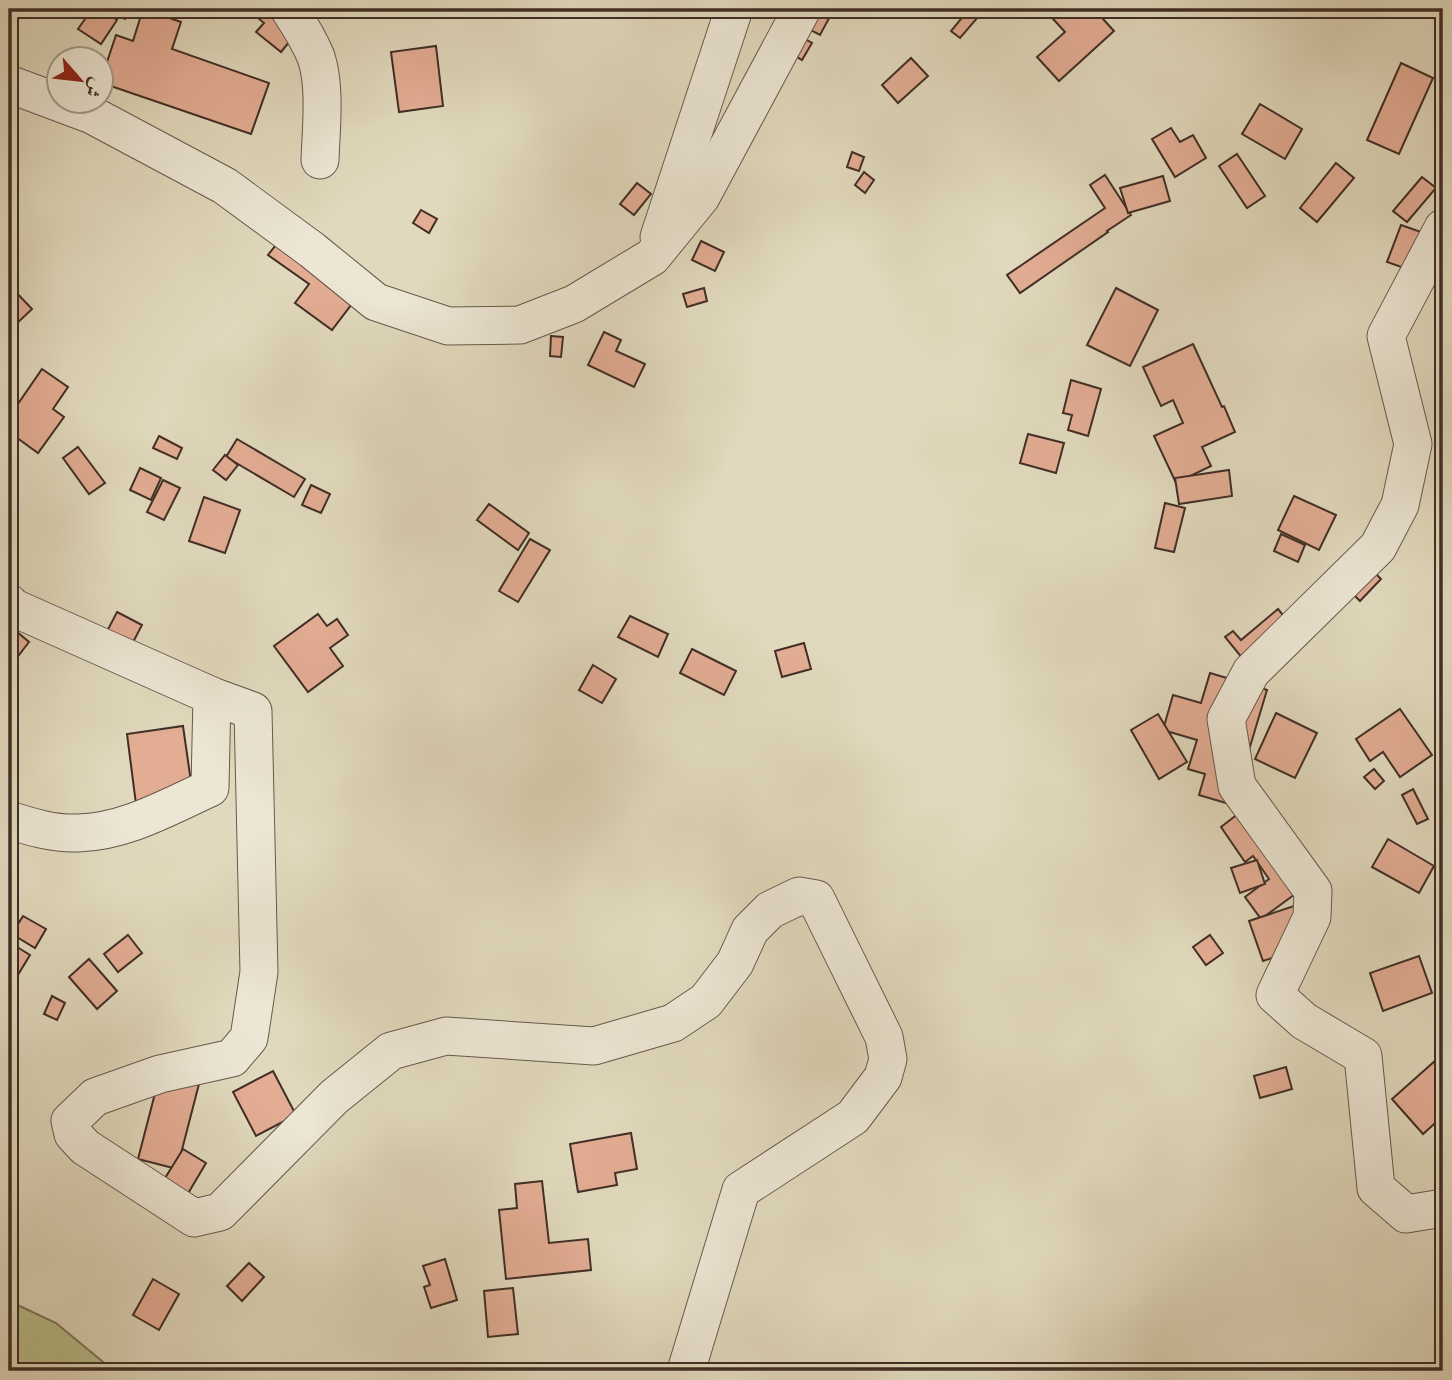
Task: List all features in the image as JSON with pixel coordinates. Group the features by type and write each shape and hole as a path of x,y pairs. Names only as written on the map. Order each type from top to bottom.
{"street":[{"path":"289,9 316,58 322,94 320,160"},
{"path":"652,257 734,9"},
{"path":"9,84 92,115 225,186 312,250 376,302 448,326 520,325 574,304 652,257 701,197 802,9"},
{"path":"1443,228 1386,335 1413,444 1400,505 1378,547 1251,672 1226,719 1237,786 1313,891 1312,917 1275,995 1304,1021 1363,1056 1376,1188 1406,1214 1443,1208"},
{"path":"9,603 12,607 212,696 253,710 259,972 250,1038 232,1058 160,1074 95,1097 70,1121 72,1134 85,1147 194,1218 219,1212 334,1097 391,1051 446,1036 594,1046 673,1023 706,1001 735,963 750,930 770,910 799,896 816,899 884,1037 888,1059 883,1077 853,1117 741,1190 686,1371"},
{"path":"9,820 41,830 78,833 123,826 210,788 212,696"}],"green space":[{"path":"9,1301 56,1323 114,1371 9,1371"}],"building":[{"path":"92,9 100,9 117,20 101,44 78,29"},
{"path":"104,9 130,9 125,19"},
{"path":"143,9 181,22 172,49 269,83 251,134 116,88 116,46 112,46 116,35 133,41"},
{"path":"177,9 194,9 191,16"},
{"path":"257,9 293,9 307,20 281,52 256,32 264,23 253,14"},
{"path":"807,9 834,9 820,35 799,24"},
{"path":"969,9 985,9 960,38 951,31"},
{"path":"1044,9 1094,9 1114,31 1059,81 1037,57 1065,32"},
{"path":"794,33 812,43 802,60 784,49"},
{"path":"436,46 443,106 399,112 391,52"},
{"path":"911,58 928,76 898,103 882,85"},
{"path":"1401,63 1433,78 1399,154 1367,140"},
{"path":"1260,104 1302,129 1285,159 1242,134"},
{"path":"1171,128 1180,142 1193,135 1206,158 1175,177 1152,139"},
{"path":"852,152 864,157 859,171 847,167"},
{"path":"1237,154 1265,196 1247,208 1219,166"},
{"path":"1336,163 1354,178 1317,222 1300,208"},
{"path":"864,172 874,180 865,193 855,185"},
{"path":"1105,175 1131,215 1020,293 1007,275 1105,208 1090,185"},
{"path":"1163,176 1170,201 1128,213 1120,188"},
{"path":"1422,177 1436,188 1407,222 1393,211"},
{"path":"637,183 651,194 634,215 620,204"},
{"path":"421,210 437,219 429,233 413,223"},
{"path":"1401,225 1424,233 1410,270 1387,262"},
{"path":"283,236 354,301 332,330 295,303 309,284 268,255"},
{"path":"701,241 724,252 715,271 692,260"},
{"path":"11,287 32,309 10,330 9,290"},
{"path":"704,288 707,301 687,307 683,294"},
{"path":"1116,288 1158,310 1130,366 1087,345"},
{"path":"604,332 621,340 616,351 645,364 634,387 588,365"},
{"path":"551,336 563,337 561,357 550,356"},
{"path":"1193,344 1235,432 1202,447 1211,466 1176,483 1154,436 1183,423 1173,400 1161,406 1143,367"},
{"path":"42,369 68,387 53,409 64,417 38,453 9,432 9,417"},
{"path":"1071,380 1101,389 1088,436 1068,430 1072,415 1063,413"},
{"path":"1028,434 1064,443 1056,473 1020,463"},
{"path":"159,436 182,448 177,459 153,448"},
{"path":"237,439 305,479 294,497 226,457"},
{"path":"78,447 105,483 89,494 63,458"},
{"path":"225,455 238,465 226,480 213,470"},
{"path":"140,468 161,478 151,500 130,490"},
{"path":"1229,470 1232,496 1179,504 1175,478"},
{"path":"163,480 180,488 164,520 147,512"},
{"path":"311,485 330,494 321,513 302,505"},
{"path":"1294,496 1336,515 1319,550 1278,530"},
{"path":"204,497 240,510 225,553 189,541"},
{"path":"1165,503 1185,508 1174,552 1155,548"},
{"path":"489,504 529,533 518,550 477,520"},
{"path":"1281,534 1305,545 1298,562 1274,551"},
{"path":"530,539 550,550 518,602 499,591"},
{"path":"1370,568 1381,579 1360,601 1349,590"},
{"path":"1278,609 1306,643 1261,681 1225,637 1233,631 1241,640"},
{"path":"117,612 142,625 128,652 103,639"},
{"path":"318,614 327,626 337,619 348,635 330,648 343,666 308,692 274,646"},
{"path":"630,616 668,634 658,657 618,637"},
{"path":"16,631 29,642 9,668 9,641"},
{"path":"804,643 811,669 782,677 775,651"},
{"path":"692,649 736,671 724,695 680,673"},
{"path":"593,665 616,679 602,703 579,690"},
{"path":"1210,673 1267,690 1240,780 1234,778 1226,803 1199,795 1205,774 1188,769 1197,740 1163,730 1173,695 1201,703"},
{"path":"1400,709 1432,755 1400,777 1383,752 1370,761 1356,739"},
{"path":"1276,713 1317,733 1295,778 1255,759"},
{"path":"1158,714 1187,762 1159,779 1131,730"},
{"path":"183,726 192,789 137,812 127,734"},
{"path":"1374,769 1384,781 1375,789 1364,777"},
{"path":"1413,789 1428,819 1417,824 1402,795"},
{"path":"1247,807 1306,886 1261,919 1245,897 1269,879 1253,856 1245,862 1221,827"},
{"path":"1388,839 1434,866 1419,893 1372,867"},
{"path":"1257,860 1265,884 1240,893 1231,868"},
{"path":"1306,902 1319,942 1263,961 1249,921"},
{"path":"9,914 18,920 9,935"},
{"path":"23,916 46,929 35,948 12,934"},
{"path":"128,935 142,953 118,972 104,954"},
{"path":"1210,935 1223,953 1206,965 1193,947"},
{"path":"9,942 30,955 16,978 9,973"},
{"path":"1419,956 1432,993 1383,1011 1370,973"},
{"path":"89,959 117,991 97,1009 69,977"},
{"path":"52,996 65,1003 57,1020 44,1014"},
{"path":"1436,1060 1443,1069 1443,1116 1423,1134 1392,1099"},
{"path":"1286,1067 1292,1089 1260,1098 1254,1076"},
{"path":"273,1071 296,1115 256,1136 233,1092"},
{"path":"160,1074 199,1084 177,1169 138,1159"},
{"path":"631,1133 637,1169 615,1173 617,1185 578,1192 570,1144"},
{"path":"183,1149 206,1163 186,1197 162,1183"},
{"path":"542,1181 549,1243 588,1239 591,1270 506,1279 499,1210 517,1208 515,1184"},
{"path":"445,1259 457,1300 431,1308 424,1287 430,1285 423,1266"},
{"path":"249,1263 264,1277 242,1301 227,1286"},
{"path":"153,1279 179,1294 159,1330 133,1315"},
{"path":"513,1288 518,1334 488,1337 484,1291"}]}
